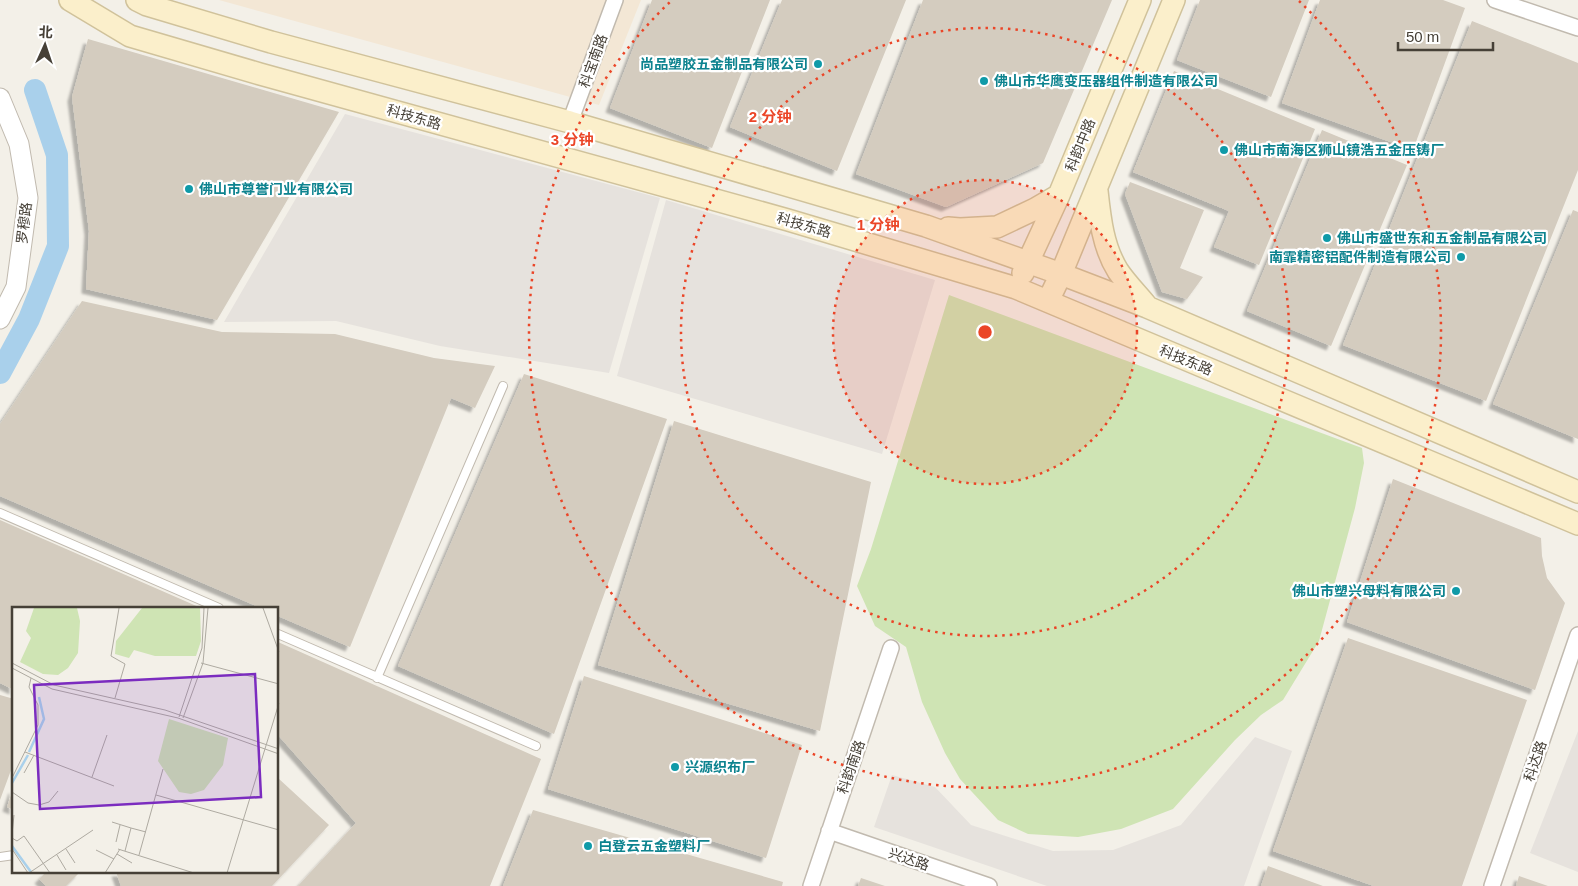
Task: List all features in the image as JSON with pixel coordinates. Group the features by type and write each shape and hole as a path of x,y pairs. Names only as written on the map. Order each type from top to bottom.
{"main road":[{"name":"科技东路","path":"70,0 130,36 269,77 788,220 1016,288 1578,524"},
{"path":"137,0 146,5 271,42 570,122 926,226 1062,274 1147,307 1578,492"},
{"name":"科韵中路","path":"1016,288 1059,195 1140,0"},
{"path":"1048,301 1062,274 1174,0"},
{"path":"1097,186 1100,219 1107,249 1118,272 1147,307"},
{"path":"926,226 960,229 997,227 1059,195"}],"street":[{"name":"科宝南路","path":"570,122 615,0"},
{"path":"1495,0 1578,28"},
{"name":"罗穆路","path":"0,98 19,144 28,198 16,287 0,319"},
{"name":"科达路","path":"1492,886 1578,636"},
{"name":"科韵南路","path":"811,886 892,648"},
{"name":"兴达路","path":"829,831 989,886"}],"lane":[{"path":"377,678 503,386"},
{"path":"0,512 217,607"},
{"path":"279,634 536,746"}],"shaded area":[{"path":"219,0 641,0 599,105"},
{"path":"345,114 660,198 609,373 440,346 336,321 224,322"},
{"path":"666,200 935,280 882,454 617,376"},
{"path":"1578,731 1578,872 1530,853"},
{"path":"1255,737 1292,751 1244,886 1047,886 874,827 892,775 935,787 971,825 1053,851 1113,850 1181,825"}],"green space":[{"path":"949,295 1362,448 1364,463 1355,508 1319,641 1283,700 1261,715 1235,740 1173,809 1121,829 1078,837 1028,834 998,820 960,779 945,753 922,702 906,647 875,626 857,586 871,549"}],"building":[{"path":"652,0 770,0 712,148 610,108"},
{"name":"尚品塑胶五金制品有限公司","path":"782,0 906,0 837,171 730,127"},
{"name":"佛山市华鹰变压器组件制造有限公司","path":"923,0 1112,0 1043,163 946,207 856,174"},
{"path":"1200,0 1309,0 1271,97 1177,60"},
{"path":"1320,0 1443,0 1465,8 1413,150 1282,103"},
{"name":"南霏精密铝配件制造有限公司","path":"1472,21 1578,63 1578,170 1486,401 1343,345"},
{"name":"佛山市尊誉门业有限公司","path":"88,39 339,112 217,320 86,289 89,231 72,97"},
{"name":"佛山市南海区狮山镜浩五金压铸厂","path":"1174,71 1315,129 1259,265 1214,247 1229,211 1133,172"},
{"name":"佛山市盛世东和五金制品有限公司","path":"1322,130 1407,165 1331,346 1247,311"},
{"path":"1130,182 1204,210 1180,268 1203,277 1187,299 1162,292 1125,194"},
{"path":"1573,210 1578,212 1578,439 1493,404"},
{"path":"82,301 222,332 335,334 434,358 495,366 475,408 451,398 350,647 279,616 279,607 259,607 0,496 0,424"},
{"path":"524,374 667,419 554,734 398,666"},
{"path":"674,421 871,482 820,731 598,665"},
{"name":"佛山市塑兴母料有限公司","path":"1393,479 1541,538 1542,556 1547,578 1565,603 1535,690 1347,622"},
{"path":"0,520 199,607 12,607 12,689 0,683"},
{"path":"1348,638 1527,700 1462,886 1374,886 1273,851"},
{"path":"279,642 541,759 490,886 298,886 356,823 279,736"},
{"name":"兴源织布厂","path":"584,676 802,745 766,858 548,789"},
{"path":"0,695 12,698 12,767 0,800"},
{"path":"279,779 329,825 272,886 121,886 117,874 279,874"},
{"path":"12,792 12,809 7,807"},
{"name":"白登云五金塑料厂","path":"533,810 783,882 782,886 503,886"},
{"path":"1268,866 1323,886 1261,886"},
{"path":"44,874 78,874 66,886 46,886 39,879"},
{"path":"1519,876 1548,886 1516,886"},
{"path":"861,878 885,886 858,886"}],"waterway":[{"path":"0,373 29,319 58,246 57,155 35,90"}],"place":[{"name":"尚品塑胶五金制品有限公司","path":"818,64"},
{"name":"佛山市华鹰变压器组件制造有限公司","path":"984,81"},
{"name":"佛山市南海区狮山镜浩五金压铸厂","path":"1224,150"},
{"name":"佛山市尊誉门业有限公司","path":"189,189"},
{"name":"佛山市盛世东和五金制品有限公司","path":"1327,238"},
{"name":"南霏精密铝配件制造有限公司","path":"1461,257"},
{"name":"佛山市塑兴母料有限公司","path":"1456,591"},
{"name":"兴源织布厂","path":"675,767"},
{"name":"白登云五金塑料厂","path":"588,846"}]}
